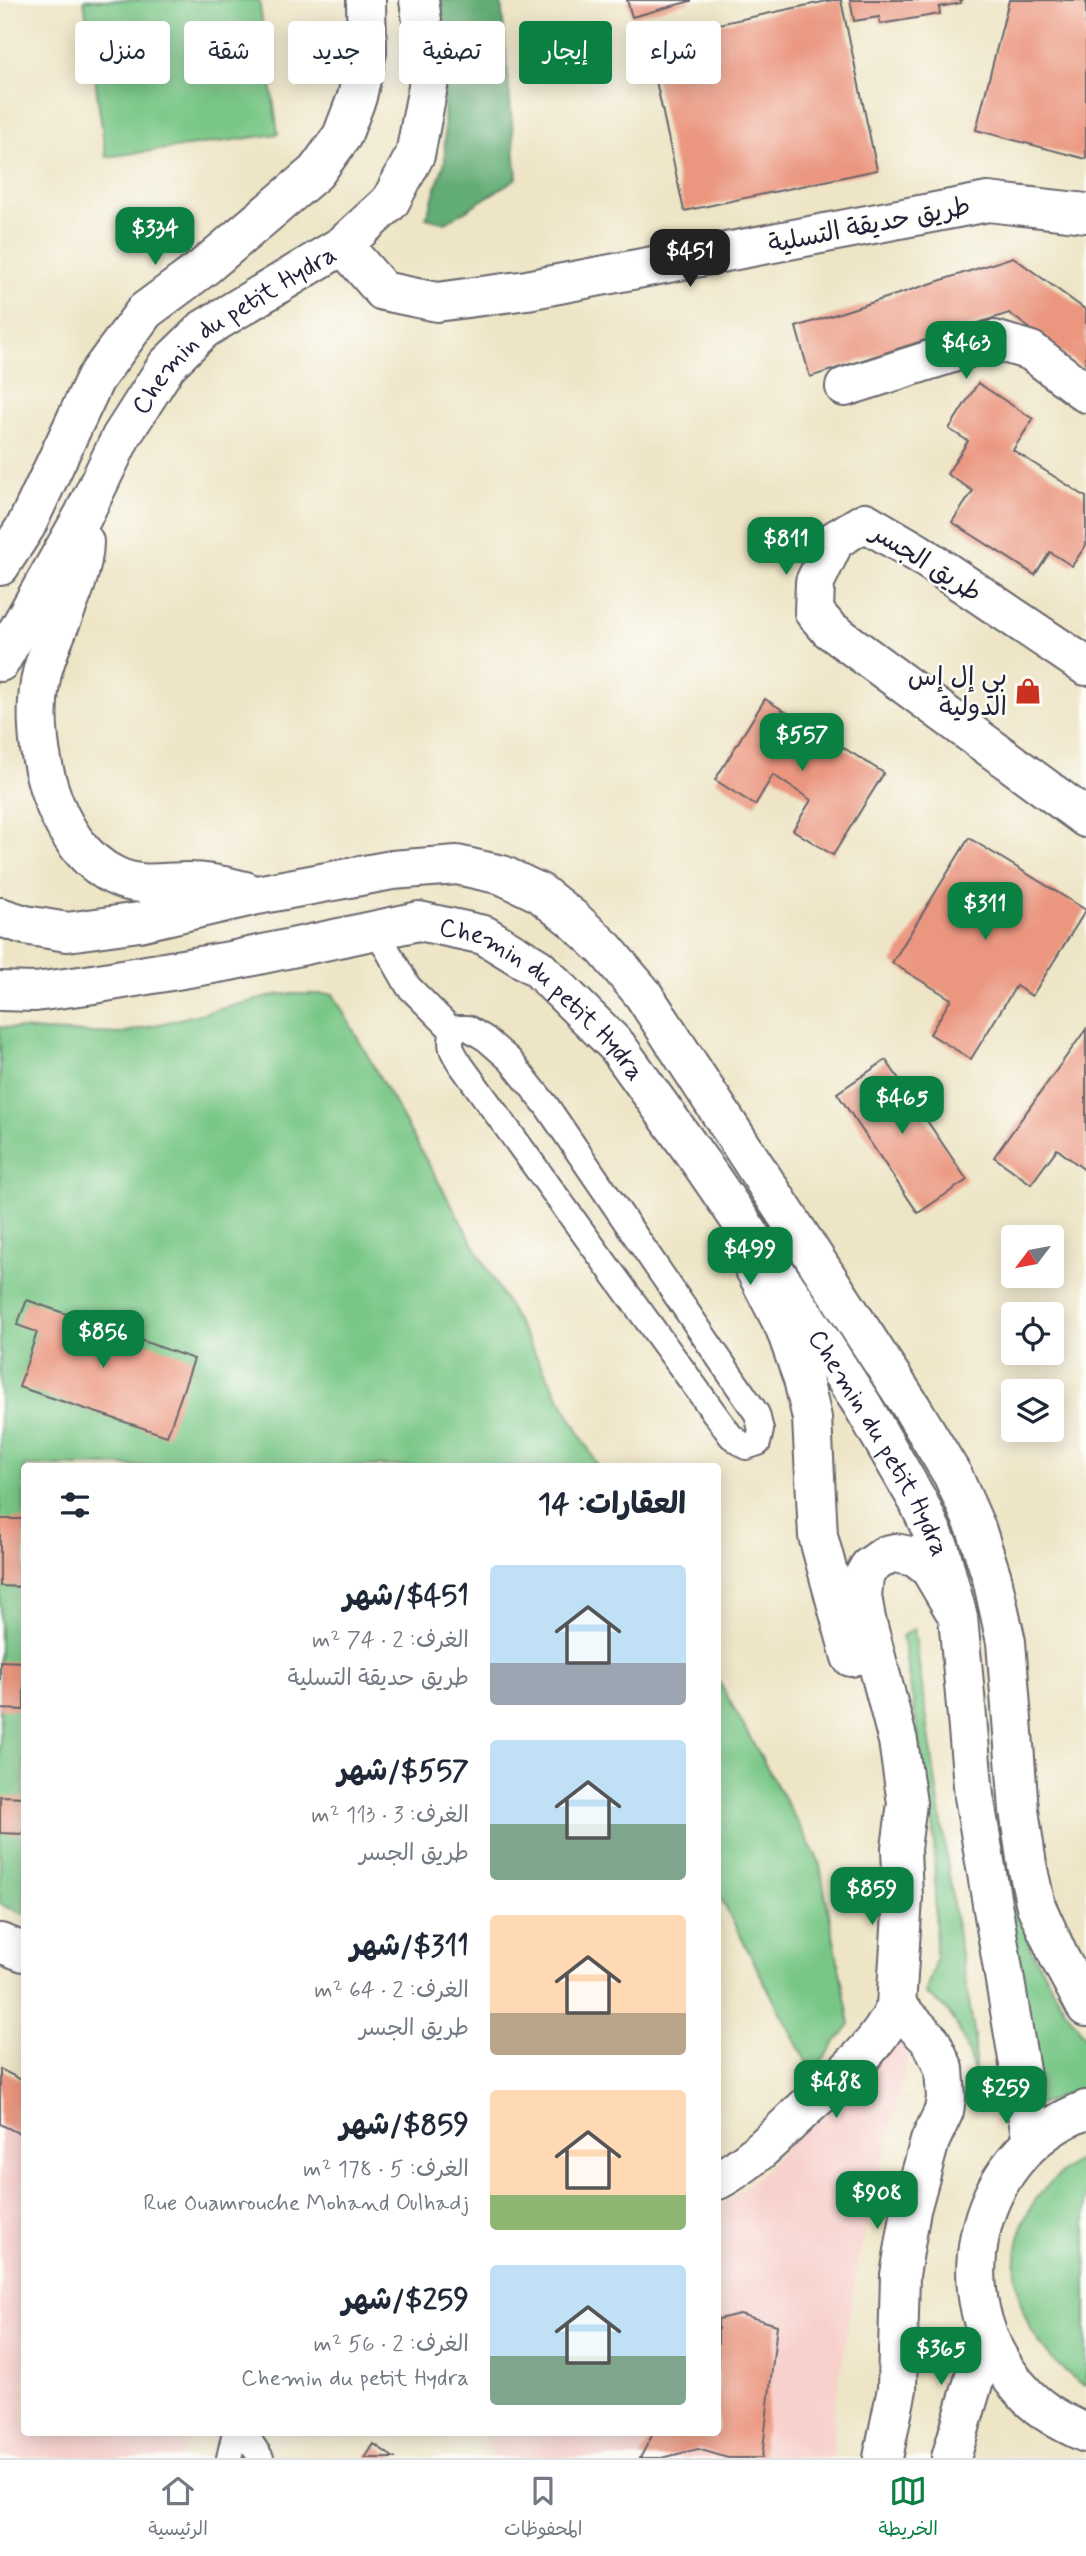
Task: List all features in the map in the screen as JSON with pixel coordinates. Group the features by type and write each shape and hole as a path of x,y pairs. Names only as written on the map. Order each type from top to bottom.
{"main road":[{"path":"0,566 26,526 95,379 145,311 203,268 316,172 342,136 358,97 367,52 366,0"},
{"name":"Chemin du petit Hydra","path":"0,662 83,516 121,437 167,365 204,329 343,245 390,202 415,155 430,76 419,0"},
{"name":"طريق حديقة التسلية","path":"343,245 383,291 437,302 527,290 988,202 1086,214"},
{"path":"845,387 995,341 1031,351 1086,393"},
{"path":"83,516 84,552 80,570 42,674 37,709 47,789 73,836 87,855 113,875 138,884 213,884 257,895"},
{"name":"طريق الجسر","path":"1086,666 918,553 865,522 835,540 815,582 814,612 829,629 1086,818"},
{"name":"Chemin du petit Hydra","path":"0,917 25,925 67,932 139,922 257,895 391,870 457,865 502,874 540,893 605,949 643,994 912,1408 953,1476 992,1578 1006,1642 1019,1811 1037,1906 1059,1957 1086,2007"},
{"name":"Chemin du petit Hydra","path":"0,991 35,992 100,983 230,961 419,921 484,935 538,968 617,1046 794,1299 893,1454 940,1549 958,1616 974,1796 1032,2142"},
{"path":"703,1166 785,1328 803,1379 811,1418 818,1536 901,1848"},
{"path":"721,2178 757,2153 855,2062 890,2021 896,2006 903,1898 901,1848 907,1803 898,1741 866,1619 862,1596 864,1576 876,1560 886,1555 895,1553 915,1557 930,1569 958,1616"},
{"path":"0,1943 21,1951"},
{"path":"883,2458 897,2389 900,2275 909,2223 930,2141 944,2110 946,2098 944,2069 931,2041 896,2006"},
{"path":"1086,2110 1068,2117 1032,2142 1006,2172 986,2208 977,2247 976,2288 984,2328 1002,2365 1028,2397 1060,2421 1086,2433"},
{"path":"951,2458 974,2380 984,2328"}],"lane":[{"path":"376,930 408,986 453,1031"},
{"path":"468,1028 479,1033 510,1060 546,1105 753,1407 761,1421 761,1438 758,1443 746,1447 741,1445 722,1424 461,1065 450,1047 453,1031 468,1028"},
{"path":"229,2458 234,2436"},
{"path":"247,2436 261,2458"}],"shaded area":[{"path":"893,2033 913,2037 857,2267 834,2412 833,2458 669,2458 661,2455 651,2458 495,2458 484,2436 721,2436 721,2207 763,2172"},
{"path":"0,2095 21,2104 21,2436 186,2436 181,2458 0,2458"}],"green space":[{"path":"84,0 259,0 262,21 184,21 184,84 271,84 278,134 106,157 96,84 170,84 170,21 87,21"},
{"path":"428,0 501,0 503,21 431,21"},
{"path":"505,44 517,178 446,223 426,218 445,161 442,84 505,84"},
{"path":"280,994 333,994 596,1463 21,1463 21,1913 0,1904 0,1027 119,1034"},
{"path":"914,1629 975,2037 975,2075 953,2018 925,1994 936,1959 934,1831 902,1636"},
{"path":"721,1685 819,1861 850,2024 812,2073 721,1899"},
{"path":"1007,1824 1012,1873 1030,1948 1063,2006 1086,2038 1086,2087 1036,2106 998,1831"},
{"path":"1086,2154 1086,2386 1064,2370 1035,2336 1018,2294 1016,2271 1022,2226 1032,2205 1050,2183"}],"building":[{"path":"627,0 691,0 691,1 632,17"},
{"path":"841,0 877,170 684,211 657,84 721,84 721,23"},
{"path":"850,0 961,0 961,3 939,7 940,14 880,24 879,17 854,21"},
{"path":"1009,0 1086,0 1086,159 976,130"},
{"path":"1013,257 1086,310 1086,370 1009,313 810,377 796,327"},
{"path":"978,383 1033,419 1013,450 1086,497 1086,545 1072,566 1050,552 1035,575 952,522 973,491 947,474 968,441 949,429"},
{"path":"765,699 884,773 833,855 793,830 811,800 773,775 755,805 715,780"},
{"path":"969,838 1086,910 1032,996 1016,986 971,1059 930,1034 951,999 892,963"},
{"path":"1086,1029 1086,1171 1057,1149 1031,1184 994,1157"},
{"path":"886,1060 967,1180 918,1213 837,1093"},
{"path":"27,1300 194,1359 167,1436 19,1387 37,1332 17,1325"},
{"path":"0,1519 21,1519 21,1587 0,1586"},
{"path":"0,1661 21,1662 21,1710 0,1709"},
{"path":"0,1796 21,1797 21,1834 0,1833"},
{"path":"0,2069 21,2080 21,2134 0,2124"},
{"path":"740,2314 777,2325 762,2458 728,2458 698,2449 662,2458 640,2458 652,2436 721,2436 721,2318"},
{"path":"374,2444 394,2458 365,2458"}],"place":[{"name":"بي إل إس الدولية","path":"1028,691"}]}
